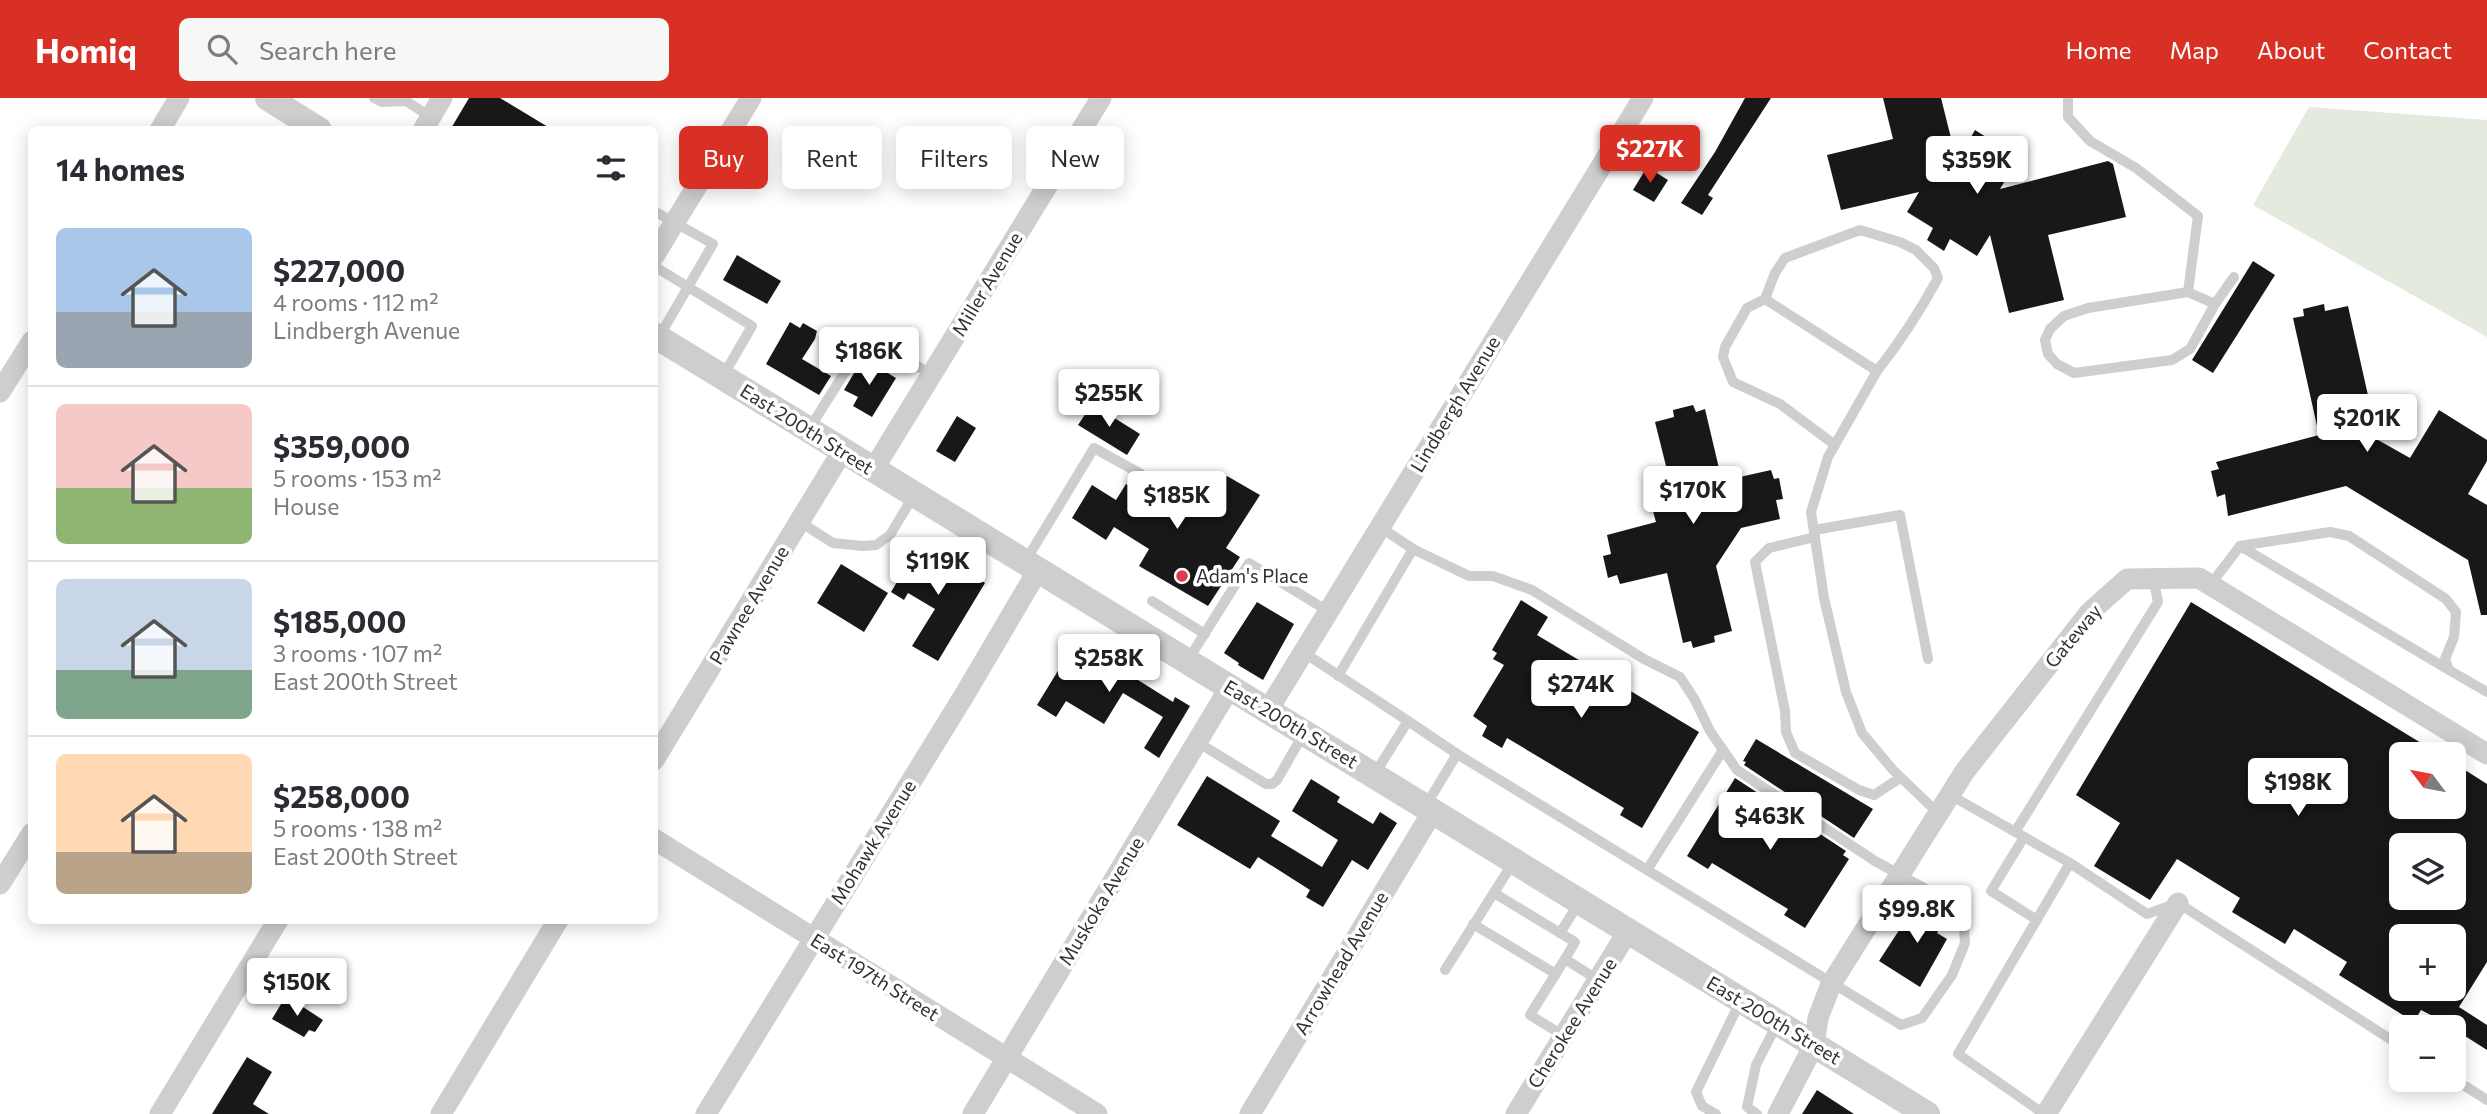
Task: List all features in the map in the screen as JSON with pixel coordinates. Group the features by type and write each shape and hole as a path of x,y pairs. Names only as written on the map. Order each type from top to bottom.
{"street":[{"path":"162,126 179,98"},
{"path":"427,123 443,98"},
{"path":"658,250 751,98"},
{"name":"Miller Avenue","path":"873,470 1101,98"},
{"name":"Lindbergh Avenue","path":"1268,710 1643,98"},
{"path":"277,100 313,126"},
{"name":"East 200th Street","path":"658,337 1927,1114"},
{"path":"0,392 28,347"},
{"name":"Pawnee Avenue","path":"658,753 843,450"},
{"name":"Mohawk Avenue","path":"706,1114 965,694 1032,566"},
{"name":"Gateway","path":"1777,1114 1814,1045 1818,1018 1831,984 1965,771 2090,612 2127,579 2199,578 2487,754"},
{"name":"Muskoka Avenue","path":"973,1114 1230,687"},
{"name":"Arrowhead Avenue","path":"1250,1114 1429,809"},
{"path":"0,884 28,839"},
{"name":"East 197th Street","path":"658,841 1097,1114"},
{"path":"2045,1114 2178,903"},
{"path":"160,1114 276,924"},
{"path":"441,1114 556,924"},
{"name":"Cherokee Avenue","path":"1516,1114 1628,931"}],"lane":[{"path":"374,98 382,102 406,101 427,123"},
{"path":"2068,98 2068,117 2090,141 2136,168 2198,216 2188,292"},
{"path":"658,213 713,244 658,334"},
{"path":"1835,445 1780,404 1733,382 1723,357 1725,347 1747,308 1765,299 1775,273 1785,258 1860,230 1900,242 1916,250 1934,268 1938,278 1903,338 1877,371 1835,445 1818,485 1811,512 1824,598 1846,692 1862,733 1900,778 1938,813"},
{"path":"658,268 752,326 723,376"},
{"path":"2215,304 2188,292 2088,308 2064,316 2050,329 2045,340 2048,354 2064,370 2074,373 2172,360 2190,349 2215,304 2234,277"},
{"path":"1765,299 1877,371"},
{"path":"809,429 864,342 869,341 932,374"},
{"path":"1032,566 1094,449 1141,474"},
{"path":"800,522 833,543 876,545 890,535 914,495"},
{"path":"1900,778 1874,795 1859,790 1796,753 1786,732 1785,711 1755,562 1769,548 1814,533 1900,515 1928,659"},
{"path":"1303,653 1457,754 1901,1025 1923,1018 1952,975 1965,943 1964,915 1942,898 1900,877 1737,770 1680,677 1644,659 1532,590 1493,576 1469,576 1413,549 1380,527"},
{"path":"2211,584 2240,546 2330,532 2349,536 2446,599 2456,612 2454,637 2445,659 2449,670"},
{"path":"2240,546 2487,692"},
{"path":"1338,676 1413,549"},
{"path":"1188,661 1249,563 1328,611"},
{"path":"2037,920 1991,891 2020,834 2158,602 2153,579"},
{"path":"1152,601 1205,634"},
{"path":"1374,775 1408,722"},
{"path":"1197,742 1266,784 1272,784 1277,780 1304,733"},
{"path":"1647,870 1723,750"},
{"path":"1429,809 1457,754"},
{"path":"1950,795 2070,863 2147,914 2178,903 2389,1038"},
{"path":"1445,970 1514,861"},
{"path":"2045,1114 1958,1055 2070,863"},
{"path":"1493,893 1575,942 1530,1015 1564,1036"},
{"path":"1560,933 1580,901"},
{"path":"1473,924 1556,974"},
{"path":"1565,959 1598,980"},
{"path":"1716,1114 1702,1106 1696,1092 1741,1000"},
{"path":"1757,1114 1742,1111 1756,1065 1778,1023"},
{"path":"2466,1087 2487,1100"}],"shaded area":[{"path":"2309,107 2487,120 2487,337 2253,205"}],"building":[{"path":"469,98 500,98 546,126 452,126"},
{"path":"1745,98 1771,98 1708,195 1713,198 1702,215 1681,203 1715,152"},
{"path":"1883,98 1941,98 1957,162 1975,130 2019,158 2000,189 2108,161 2113,164 2126,217 2048,235 2064,300 2009,313 1990,235 1977,256 1950,239 1944,251 1927,240 1933,228 1907,212 1919,192 1841,210 1827,155 1893,139"},
{"path":"1647,167 1668,180 1654,202 1633,190"},
{"path":"737,255 781,281 767,304 723,280"},
{"path":"2253,261 2275,275 2213,373 2192,360"},
{"path":"2324,304 2325,311 2348,306 2378,440 2410,458 2439,410 2487,440 2487,461 2468,494 2487,505 2487,615 2481,615 2468,560 2346,486 2228,516 2225,494 2217,497 2211,471 2219,469 2216,462 2319,435 2293,318 2304,316 2303,309"},
{"path":"790,322 800,328 803,323 817,331 802,359 831,376 819,395 766,364"},
{"path":"863,358 896,378 872,417 853,406 858,397 844,390"},
{"path":"1092,404 1140,434 1127,455 1078,425"},
{"path":"1693,405 1696,412 1705,409 1722,481 1771,470 1774,479 1779,478 1783,499 1776,500 1780,519 1741,528 1716,566 1732,631 1714,636 1715,642 1693,648 1691,641 1683,643 1667,573 1620,584 1617,575 1608,578 1603,556 1611,554 1607,535 1656,522 1650,500 1673,494 1655,422 1674,417 1673,410"},
{"path":"957,416 976,428 955,462 936,451"},
{"path":"1193,475 1218,491 1227,476 1260,495 1226,548 1240,557 1208,606 1139,566 1149,549 1114,527 1106,540 1072,518 1092,485 1116,500 1126,484 1171,513"},
{"path":"921,542 985,583 938,661 912,646 935,609 908,593 904,600 891,592"},
{"path":"841,564 888,593 864,632 817,603"},
{"path":"1521,600 1548,617 1537,635 1699,732 1642,828 1620,815 1624,808 1507,738 1502,748 1482,736 1487,726 1473,716 1504,665 1493,659 1497,653 1492,650"},
{"path":"1257,602 1294,624 1263,680 1224,653"},
{"path":"2191,602 2419,742 2389,742 2389,819 2466,819 2466,771 2487,784 2487,962 2466,996 2466,924 2389,924 2389,1001 2463,1001 2459,1007 2487,1025 2487,1050 2466,1037 2466,1015 2431,1015 2421,1010 2418,1015 2403,1015 2339,975 2347,962 2294,929 2285,944 2232,912 2240,898 2177,859 2150,900 2094,866 2120,823 2076,795"},
{"path":"1075,643 1173,702 1175,697 1190,706 1159,758 1144,748 1163,717 1123,693 1104,724 1066,701 1056,717 1037,705"},
{"path":"1756,739 1873,809 1854,838 1744,765 1746,762 1743,761"},
{"path":"1207,776 1280,821 1271,836 1322,867 1338,840 1292,811 1311,779 1340,797 1337,802 1373,824 1380,812 1397,823 1368,870 1352,860 1323,907 1306,897 1310,890 1258,857 1250,869 1177,825"},
{"path":"1735,778 1846,851 1843,855 1849,859 1805,928 1784,915 1788,909 1712,863 1708,869 1687,856"},
{"path":"1928,899 1949,914 1937,933 1947,939 1920,987 1879,961 1907,918 1914,923"},
{"path":"286,996 323,1020 315,1032 309,1030 304,1037 272,1019"},
{"path":"247,1057 272,1072 253,1104 269,1114 212,1114"},
{"path":"1817,1090 1854,1114 1802,1114"}],"place":[{"name":"Adam's Place","path":"1182,576"}]}
